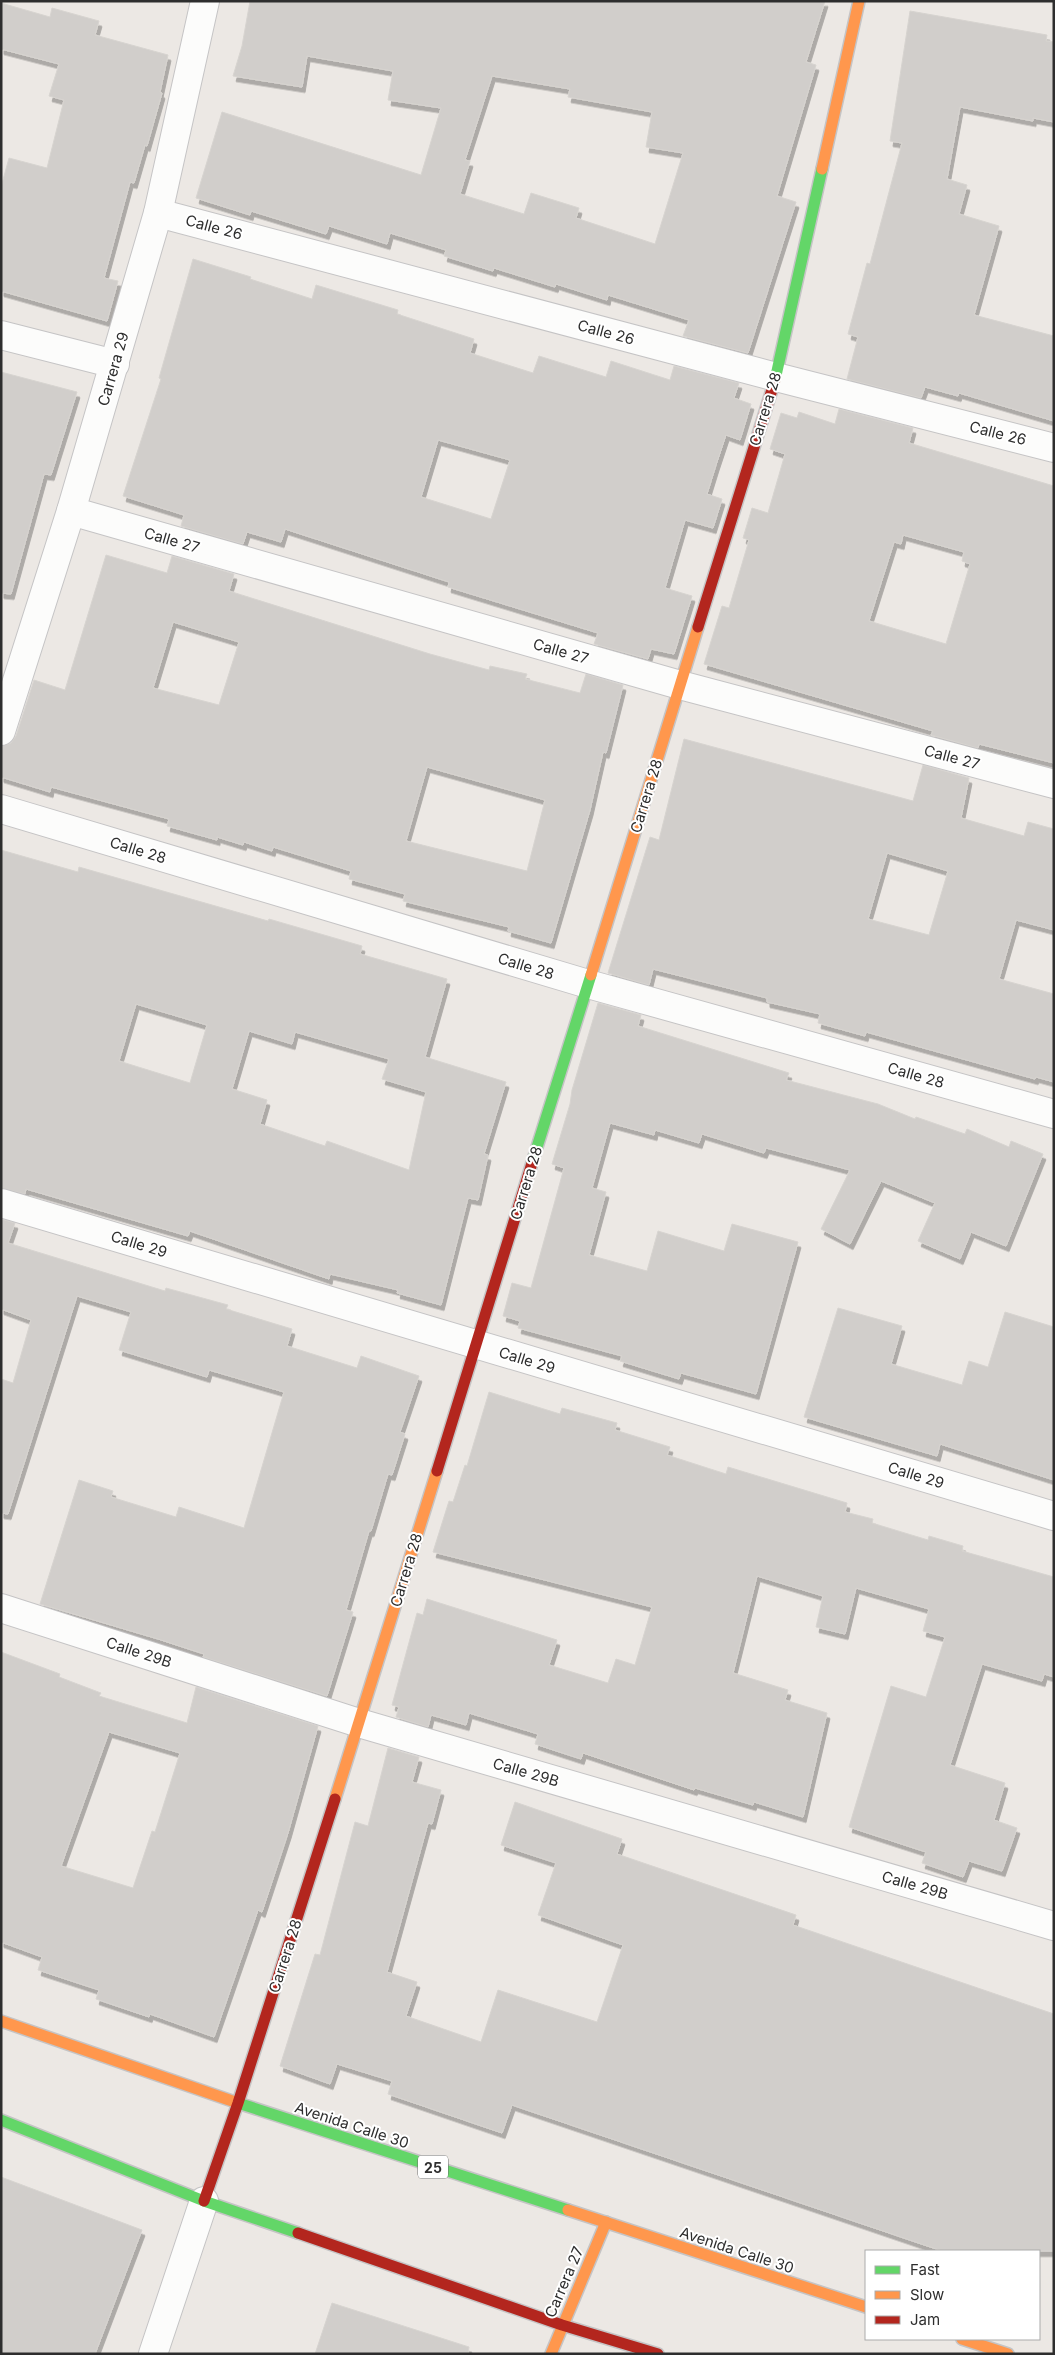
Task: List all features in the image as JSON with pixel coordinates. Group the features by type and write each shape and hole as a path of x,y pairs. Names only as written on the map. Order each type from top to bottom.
{"main road":[{"name":"Carrera 28","path":"204,2201 238,2104 359,1723 776,377 859,1"},
{"name":"Avenida Calle 30","path":"1,2021 238,2104 865,2307"},
{"path":"1,2120 204,2201 562,2326 658,2354"},
{"name":"Carrera 27","path":"551,2354 606,2222"},
{"path":"965,2340 1008,2354"}],"street":[{"name":"Carrera 29","path":"1,731 71,511 158,212 205,1"},
{"name":"Calle 26","path":"158,212 776,377 1054,448"},
{"path":"1,335 115,364"},
{"name":"Calle 27","path":"71,511 680,685 1054,784"},
{"name":"Calle 28","path":"1,809 588,984 1054,1114"},
{"name":"Calle 29","path":"1,1203 1054,1516"},
{"name":"Calle 29B","path":"1,1608 359,1723 1054,1926"},
{"name":"Carrera 28","path":"153,2354 204,2201"}],"building":[{"path":"250,1 825,1 806,62 816,65 777,196 796,202 748,353 683,336 689,320 608,295 607,300 556,284 555,287 494,268 493,271 444,256 446,250 390,233 387,244 329,226 326,234 251,211 250,215 196,198 222,112 421,175 441,108 388,100 393,71 307,56 302,87 233,76 242,46","holes":["492,76 570,89 568,97 652,112 646,147 683,153 655,244 576,218 579,208 531,193 524,214 460,194 470,161 465,160"]},
{"path":"1,3 50,17 52,8 99,21 95,35 168,55 160,92 162,93 147,146 145,145 134,183 130,182 104,278 118,281 107,321 1,291 1,187 9,158 47,168 64,100 49,96 59,64 1,49"},
{"path":"910,11 1047,35 1046,41 1054,42 1054,122 1033,118 1033,121 960,107 947,179 967,185 959,214 999,226 974,315 1054,336 1054,421 959,393 958,396 925,387 921,398 847,379 858,337 848,334 867,263 870,264 902,143 890,141"},
{"path":"193,259 312,299 316,285 398,310 397,314 474,339 470,353 533,373 539,356 606,377 611,361 670,380 674,366 739,383 734,398 751,404 740,440 726,435 707,494 722,499 713,528 685,520 665,588 692,596 674,654 651,649 648,659 594,644 598,633 448,587 449,582 285,529 281,542 247,532 243,544 181,526 184,515 123,496 161,379 159,378","holes":["438,440 510,460 491,519 421,497"]},
{"path":"1,372 77,392 51,475 44,474 11,594 1,593"},
{"path":"839,409 913,428 909,443 1054,486 1054,763 979,744 978,748 931,735 933,731 704,664 722,606 729,608 749,540 743,538 752,508 768,513 785,454 770,449 781,413 797,418 799,412 835,424","holes":["903,535 964,552 962,561 970,564 946,644 869,621 894,542 901,544"]},
{"path":"106,555 167,573 172,556 234,574 229,591 430,654 489,670 490,666 527,674 525,679 580,693 586,674 623,685 606,753 603,752 590,810 551,943 508,931 509,927 403,901 405,894 349,879 351,871 273,847 272,851 244,842 243,845 217,837 217,840 167,826 169,819 51,787 50,792 1,777 1,746 11,743 16,736 34,680 65,690","holes":["173,622 239,642 219,705 153,688","427,767 545,800 527,871 406,841"]},
{"path":"684,739 913,801 923,765 969,778 961,818 1024,836 1028,822 1054,829 1054,930 1016,920 999,979 1054,994 1054,1082 1036,1077 1035,1079 866,1032 865,1036 818,1023 820,1014 767,1002 767,998 653,969 649,985 608,973 650,837 659,840","holes":["887,853 948,871 929,935 868,919"]},
{"path":"1,850 78,872 79,867 268,921 269,919 362,946 360,954 447,979 425,1057 506,1082 484,1154 488,1155 478,1200 468,1198 441,1305 397,1293 398,1290 330,1274 329,1279 190,1231 188,1236 26,1189 25,1194 1,1188","holes":["136,1004 207,1025 190,1083 119,1061","249,1031 292,1044 295,1032 389,1059 382,1079 426,1092 409,1170 327,1141 325,1146 260,1124 267,1100 232,1089"]},
{"path":"598,1003 641,1015 638,1026 789,1073 786,1080 878,1104 915,1119 916,1117 965,1134 967,1129 1009,1147 1011,1141 1043,1154 1006,1246 971,1232 960,1259 918,1241 935,1203 881,1181 850,1244 821,1229 850,1170 766,1148 764,1153 702,1134 699,1143 655,1130 654,1135 610,1123 592,1188 606,1192 589,1255 647,1271 658,1231 724,1251 732,1224 798,1242 756,1394 681,1373 679,1379 620,1361 622,1356 518,1328 520,1321 503,1316 512,1283 531,1288 564,1168 552,1164"},
{"path":"1,1219 15,1223 8,1243 165,1291 166,1288 228,1305 226,1309 292,1329 287,1346 357,1368 361,1356 419,1376 400,1432 405,1434 392,1475 388,1474 346,1610 353,1612 327,1696 203,1657 204,1654 158,1639 40,1604 79,1480 113,1491 111,1497 176,1517 179,1507 244,1528 284,1392 209,1370 207,1377 119,1350 131,1312 77,1296 8,1514 1,1513 1,1379 13,1383 31,1320 1,1309"},
{"path":"838,1308 902,1326 891,1364 962,1385 969,1361 988,1367 1005,1312 1054,1327 1054,1480 940,1444 937,1456 804,1417"},
{"path":"489,1392 560,1414 562,1408 617,1423 615,1430 670,1447 667,1455 726,1474 728,1467 847,1503 845,1512 873,1519 872,1523 928,1540 929,1536 963,1546 962,1551 1054,1577 1054,1677 1044,1674 1042,1681 982,1664 950,1765 1005,1783 994,1820 1017,1828 1002,1871 969,1861 963,1877 922,1863 926,1852 849,1827 891,1686 926,1697 945,1637 923,1631 929,1609 856,1588 845,1634 816,1627 823,1596 757,1576 733,1673 788,1690 785,1700 827,1713 803,1817 754,1802 753,1805 695,1788 694,1790 583,1753 581,1759 535,1744 538,1734 469,1713 466,1725 431,1715 428,1727 396,1717 399,1707 392,1705 417,1613 423,1615 427,1599 557,1640 549,1665 608,1683 616,1659 635,1665 652,1607 433,1552 449,1501 453,1502 465,1465 467,1466"},
{"path":"1,1652 60,1674 59,1677 101,1693 99,1696 187,1723 196,1687 318,1726 288,1833 262,1912 258,1910 214,2037 150,2014 149,2017 96,1999 99,1990 38,1970 42,1957 1,1942","holes":["109,1732 180,1753 155,1832 152,1831 133,1888 61,1866"]},
{"path":"388,1748 419,1757 412,1782 441,1790 432,1824 428,1823 387,1972 417,1982 406,2016 481,2042 498,1990 597,2022 623,1945 538,1915 556,1863 501,1845 515,1802 622,1839 617,1854 796,1915 793,1925 1054,2014 1054,2251 939,2250 512,2105 502,2133 388,2094 392,2081 337,2064 330,2084 280,2066 315,1954 320,1955 355,1822 368,1826"},
{"path":"1,2177 142,2230 95,2354 1,2354"},
{"path":"332,2303 469,2347 468,2354 315,2354"}],"traffic: fast":[{"path":"775,380 822,169"},
{"path":"532,1163 591,975"},
{"path":"238,2103 568,2210"},
{"path":"1,2120 204,2201 298,2233"}],"traffic: slow":[{"path":"822,169 859,1"},
{"path":"591,975 698,627"},
{"path":"335,1799 437,1471"},
{"path":"1,2021 238,2103"},
{"path":"568,2210 865,2307"},
{"path":"551,2354 606,2222"},
{"path":"965,2340 1008,2354"}],"traffic: jam":[{"path":"698,627 775,380"},
{"path":"437,1471 532,1163"},
{"path":"204,2201 238,2103 335,1799"},
{"path":"298,2233 562,2325 658,2354"}]}
